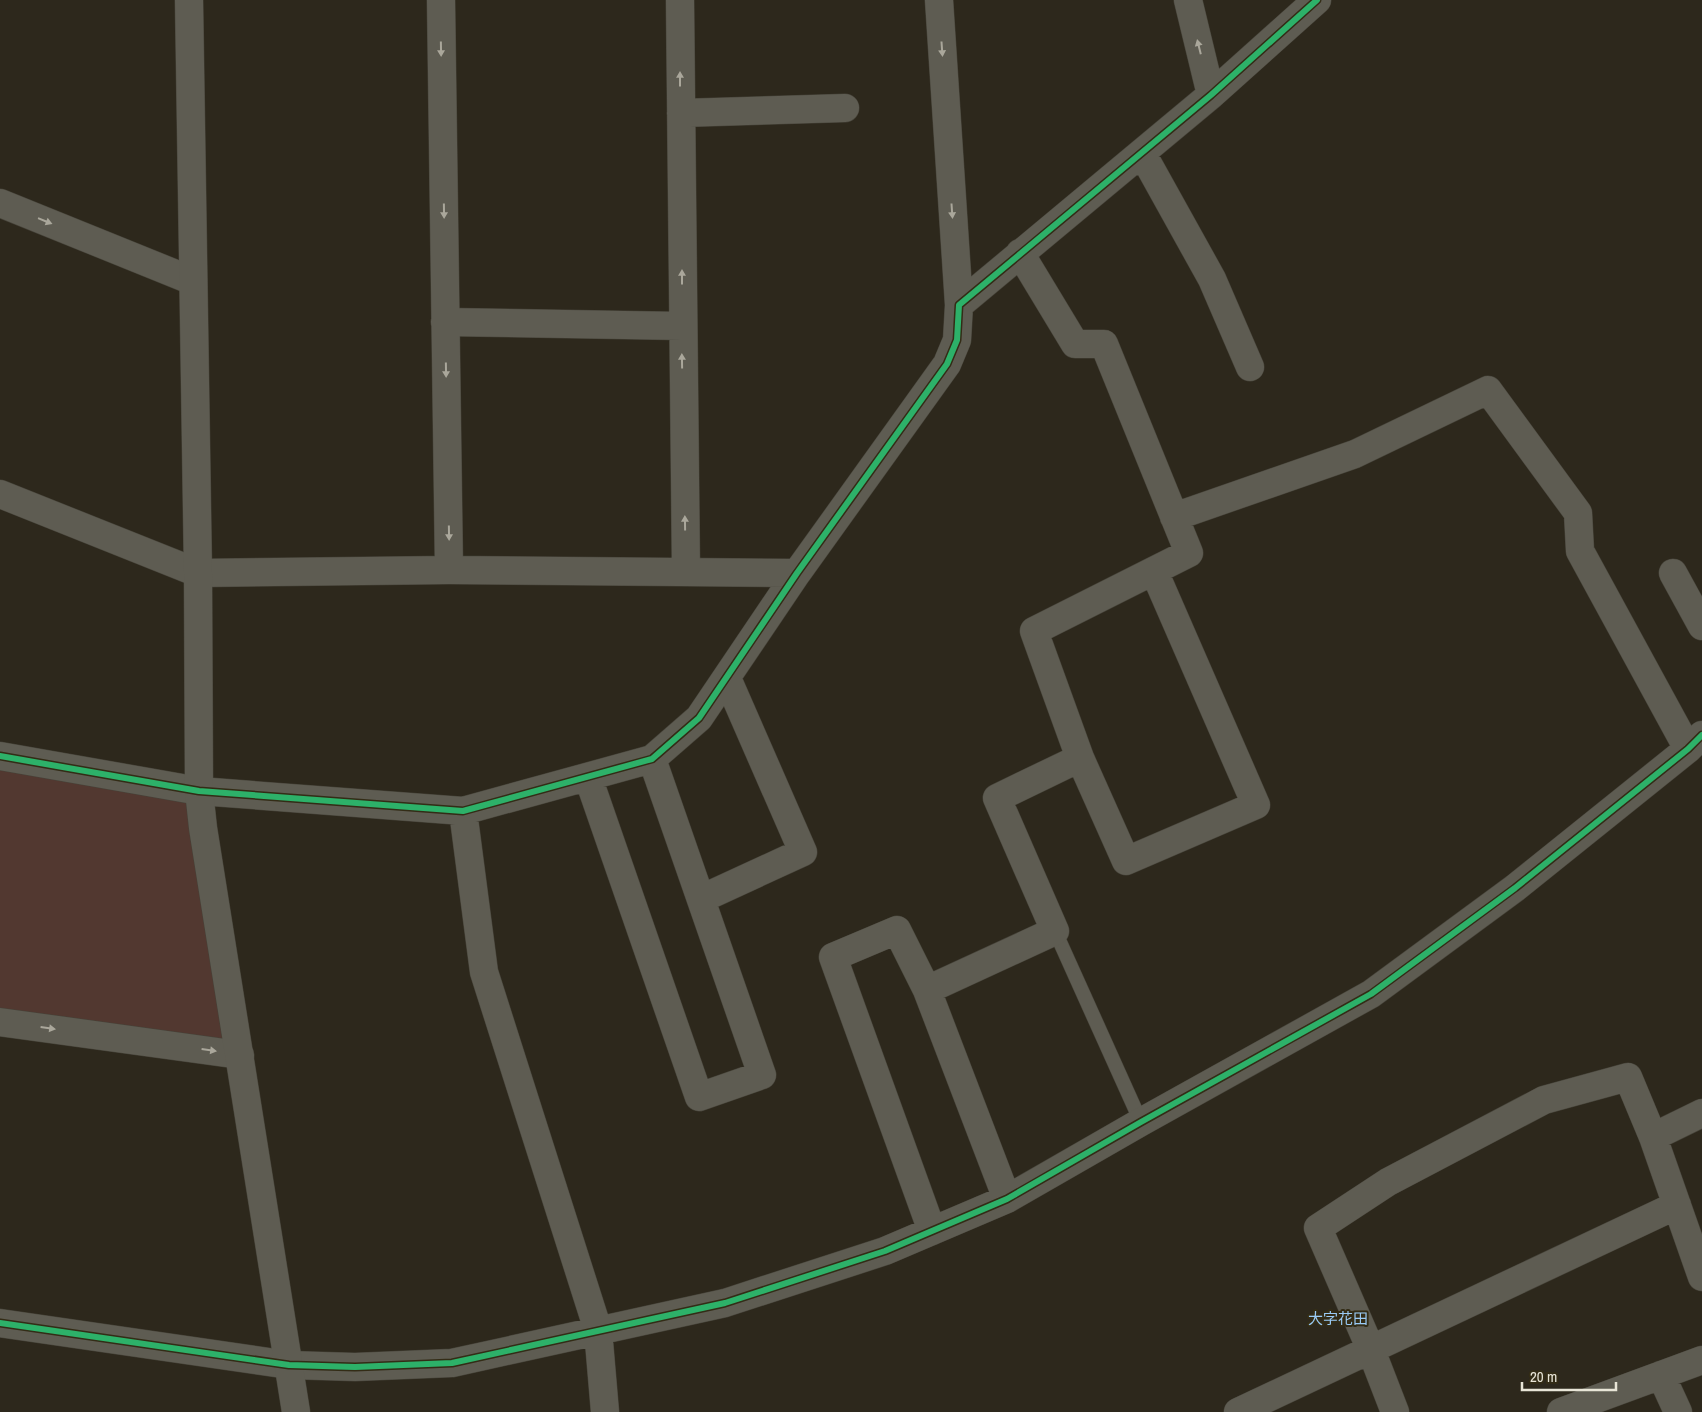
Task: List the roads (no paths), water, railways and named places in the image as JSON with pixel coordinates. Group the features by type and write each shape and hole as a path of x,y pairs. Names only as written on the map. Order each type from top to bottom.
{"street":[{"path":"189,0 198,573 199,791 203,828 296,1412"},
{"path":"441,0 449,570"},
{"path":"680,0 686,572"},
{"path":"0,756 199,791 463,811 652,759 699,718 728,678 797,573 947,364 957,340 959,306 939,0"},
{"path":"1188,0 1211,95"},
{"path":"959,306 1211,95 1317,0"},
{"path":"681,113 844,108"},
{"path":"1142,153 1212,279 1250,367"},
{"path":"0,203 193,281"},
{"path":"1020,253 1076,344 1104,344 1189,553 1034,630 1080,758 1126,861 1256,805 1154,571"},
{"path":"445,322 682,326"},
{"path":"0,1323 289,1365 355,1367 452,1363 725,1303 885,1251 1007,1199 1371,994 1515,888 1698,742 1580,551 1578,513 1488,390 1355,454 1174,516"},
{"path":"0,494 198,573 449,570 797,573"},
{"path":"1673,573 1702,626"},
{"path":"701,899 804,852 728,678"},
{"path":"927,990 1055,930 997,798 1080,758"},
{"path":"588,777 698,1097 762,1075 652,759"},
{"path":"463,811 484,972 598,1330 605,1412"},
{"path":"932,1231 833,957 897,930 927,990 1007,1199"},
{"path":"0,1022 240,1055"},
{"path":"1395,1412 1371,1350 1318,1228 1388,1182 1544,1100 1628,1077 1654,1137 1702,1277"},
{"path":"1654,1137 1702,1114"},
{"path":"1238,1412 1677,1205"},
{"path":"1561,1412 1702,1360"},
{"path":"1661,1375 1678,1412"}],"lane":[{"path":"1055,930 1141,1122"}],"district":[{"name":"大字花田","path":"1338,1318"}]}
